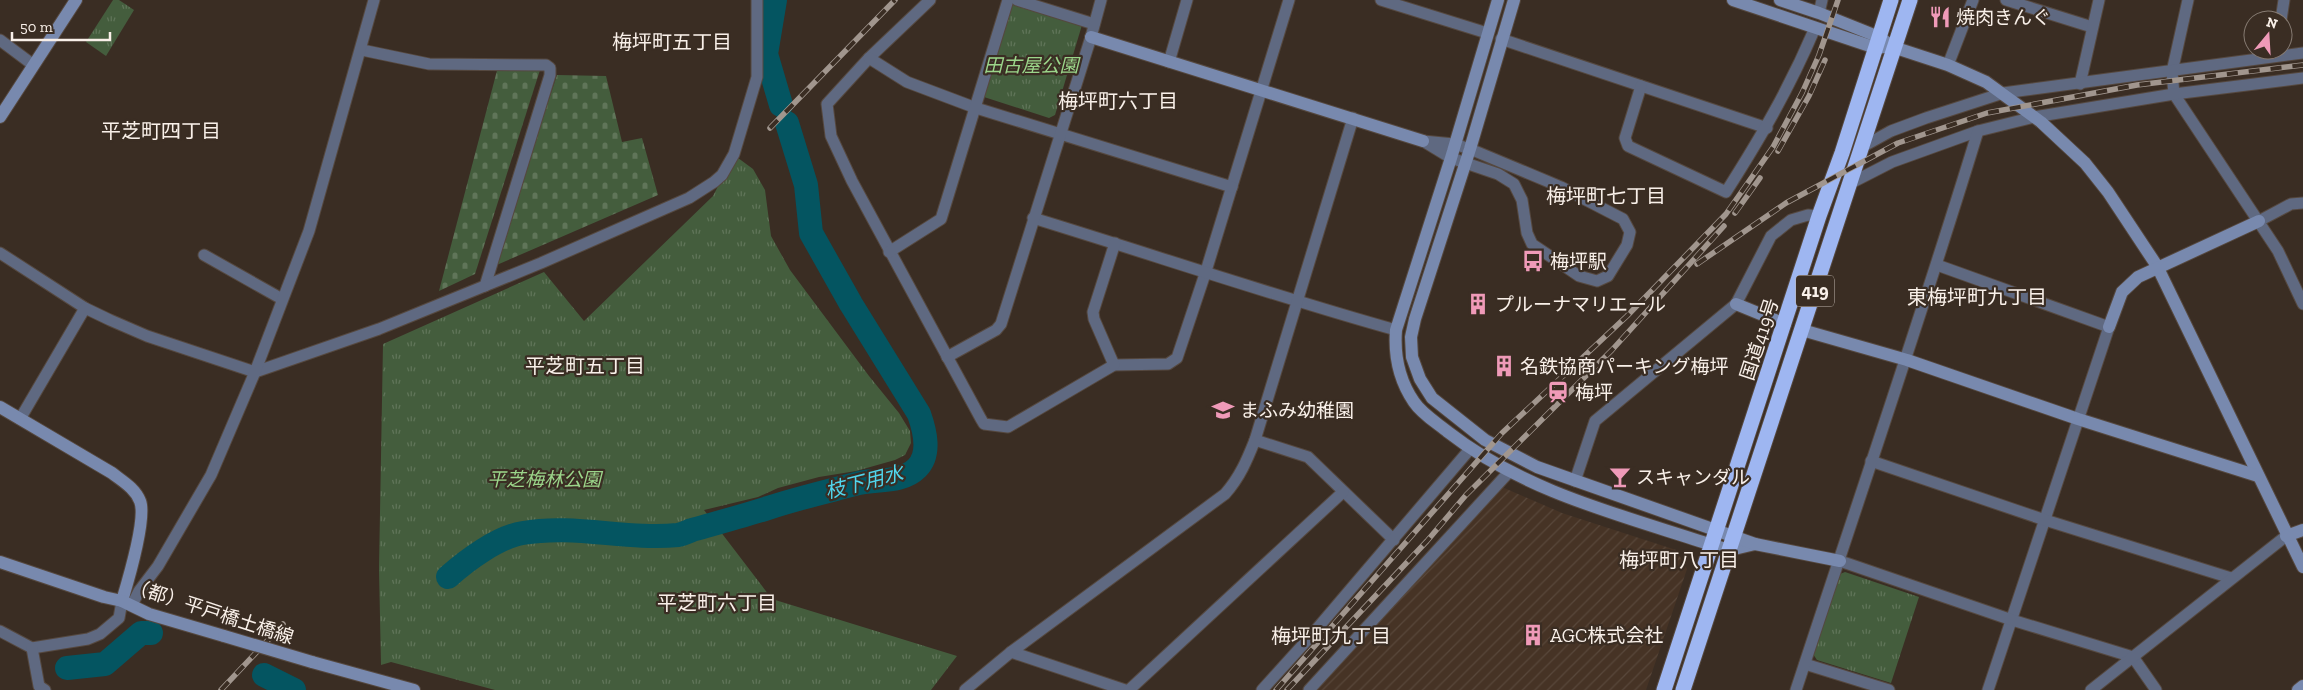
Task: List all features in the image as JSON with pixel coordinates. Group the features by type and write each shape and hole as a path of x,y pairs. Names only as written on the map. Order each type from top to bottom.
{"highway":[{"name":"国道419号","path":"1664,690 1891,0"},
{"name":"国道419号","path":"1683,690 1910,0"}],"street":[{"path":"0,117 32,64 76,0"},
{"path":"0,631 32,648 70,643 100,634 119,618 127,603 139,591 164,558 211,475 255,372 309,231 362,50 374,0"},
{"path":"0,253 85,308 147,336 255,372 379,329 485,286 689,198 714,182 722,175 738,143 757,77 757,0"},
{"path":"930,0 869,58 827,104 831,136 889,252 984,424 1008,427 1114,365 1168,364 1176,358 1206,271 1289,0"},
{"path":"889,252 941,219 1008,0"},
{"path":"1017,0 1094,24"},
{"path":"947,358 996,330 1001,324 1032,218 1091,38 1101,0"},
{"path":"1169,62 1187,0"},
{"path":"1381,0 1488,33"},
{"path":"1498,0 1451,158 1396,330 1396,359 1401,376 1415,404 1470,449 1537,486 1712,545 1732,542 1754,544 1840,561 2012,620 2133,657 2156,690"},
{"path":"1514,0 1470,149 1415,319 1412,336 1412,357 1420,379 1432,398 1485,440 1537,467 1717,529 1732,542"},
{"path":"1733,0 1815,28 1894,47 1948,65 1986,82 2034,117 2085,163 2108,192 2157,266 2286,536 2303,567"},
{"path":"1780,0 1821,6 1878,43"},
{"path":"1948,65 1973,0"},
{"path":"2006,0 2092,27"},
{"path":"2080,84 2099,0"},
{"path":"2188,0 2172,72 2174,94 2278,250 2303,304"},
{"path":"1642,86 1625,138 1628,146 1719,191 1726,192 1767,128 1788,90 1815,28"},
{"path":"1091,38 1423,141 1454,144 1470,149 1561,187 1623,219 1630,232 1627,245 1608,276 1597,281 1579,276 1532,244 1527,233 1522,200 1514,184 1498,174 1451,158 1423,141"},
{"path":"1501,39 1767,128"},
{"path":"0,40 32,64"},
{"path":"362,50 429,64 546,65 550,68 550,74 485,286"},
{"path":"869,58 907,82 976,108 1232,187"},
{"path":"1862,147 1891,131 2003,93 2172,72 2243,60"},
{"path":"1849,184 1892,162 1978,131 2034,117 2174,94 2303,78"},
{"path":"965,690 1011,652 1225,494 1244,468 1255,440 1298,302 1353,118"},
{"path":"1796,690 1840,561 1870,461 1937,265 1978,131"},
{"path":"1988,690 2122,292 2138,277 2157,266 2259,221 2291,204 2303,203"},
{"path":"1575,481 1595,421 1736,304 1771,236 1791,220 1808,214 1819,216"},
{"path":"1032,218 1206,271 1298,302 1396,330"},
{"path":"1114,365 1094,319 1093,312 1115,243"},
{"path":"204,255 282,299"},
{"path":"1937,265 2109,327"},
{"path":"1736,304 1785,324"},
{"path":"20,419 85,308"},
{"path":"1802,330 1906,360 2078,419 2258,476"},
{"path":"0,407 112,473 129,486 140,501 141,523 127,603"},
{"path":"1255,440 1308,457 1394,540"},
{"path":"1262,690 1394,540 1470,449"},
{"path":"1870,461 2045,520 2231,578"},
{"path":"1309,690 1509,472"},
{"path":"1129,690 1344,492"},
{"path":"2091,690 2286,536 2303,530"},
{"name":"（都）平戸橋土橋線","path":"0,562 127,603 150,614 414,690"},
{"path":"32,648 39,686 45,690"},
{"path":"1011,652 1124,690"},
{"path":"1804,664 1889,690"},
{"path":"2298,690 2303,686"}],"shaded area":[{"path":"1502,487 1562,513 1676,550 1687,569 1646,690 1317,690"}],"green space":[{"path":"113,0 119,0 134,10 106,56 86,42"},
{"name":"田古屋公園","path":"1011,3 1082,25 1055,115 1049,118 984,97 983,92"},
{"path":"499,63 540,70 475,274 439,291"},
{"path":"557,75 606,76 622,142 642,138 658,195 499,264 495,262"},
{"name":"平芝梅林公園","path":"734,155 753,169 765,190 771,236 790,270 899,413 910,431 911,443 905,455 895,460 856,471 819,477 778,488 758,497 704,510 772,599 957,656 931,690 495,690 391,662 381,665 379,569 383,344 544,272 584,321 713,196"},
{"path":"1845,572 1919,597 1891,683 1817,660 1813,654 1840,574"}],"waterway":[{"name":"枝下用水","path":"775,0 766,54 781,105"},
{"name":"枝下用水","path":"448,577 493,544 513,535 561,530 639,536 678,535 859,483 890,480 911,473 917,468 924,456 926,442 919,414 851,304 811,233 806,185 787,123"},
{"name":"枝下用水","path":"67,668 105,664 141,633 151,633"},
{"name":"枝下用水","path":"264,675 294,690"}],"railway":[{"path":"770,128 895,0"},
{"path":"1276,690 1502,433 1627,316 1726,214 1773,147 1802,93 1819,55 1838,0"},
{"path":"1778,151 1809,96 1825,60"},
{"path":"1697,264 1786,203 1898,143 1987,113 2137,85 2303,65"},
{"path":"1735,213 1760,178"},
{"path":"1287,690 1427,541 1466,495 1612,350 1724,226"},
{"path":"221,690 283,624"}],"place":[{"name":"焼肉きんぐ","path":"1940,17"},
{"name":"梅坪駅","path":"1533,261"},
{"name":"プルーナマリエール","path":"1478,304"},
{"name":"名鉄協商パーキング梅坪","path":"1504,366"},
{"name":"梅坪","path":"1558,392"},
{"name":"まふみ幼稚園","path":"1223,410"},
{"name":"スキャンダル","path":"1620,477"},
{"name":"AGC株式会社","path":"1533,635"}],"district":[{"name":"梅坪町五丁目","path":"672,42"},
{"name":"梅坪町六丁目","path":"1118,101"},
{"name":"平芝町四丁目","path":"161,131"},
{"name":"梅坪町七丁目","path":"1606,196"},
{"name":"東梅坪町九丁目","path":"1977,297"},
{"name":"平芝町五丁目","path":"585,366"},
{"name":"梅坪町八丁目","path":"1679,560"},
{"name":"平芝町六丁目","path":"717,603"},
{"name":"梅坪町九丁目","path":"1331,636"}]}
